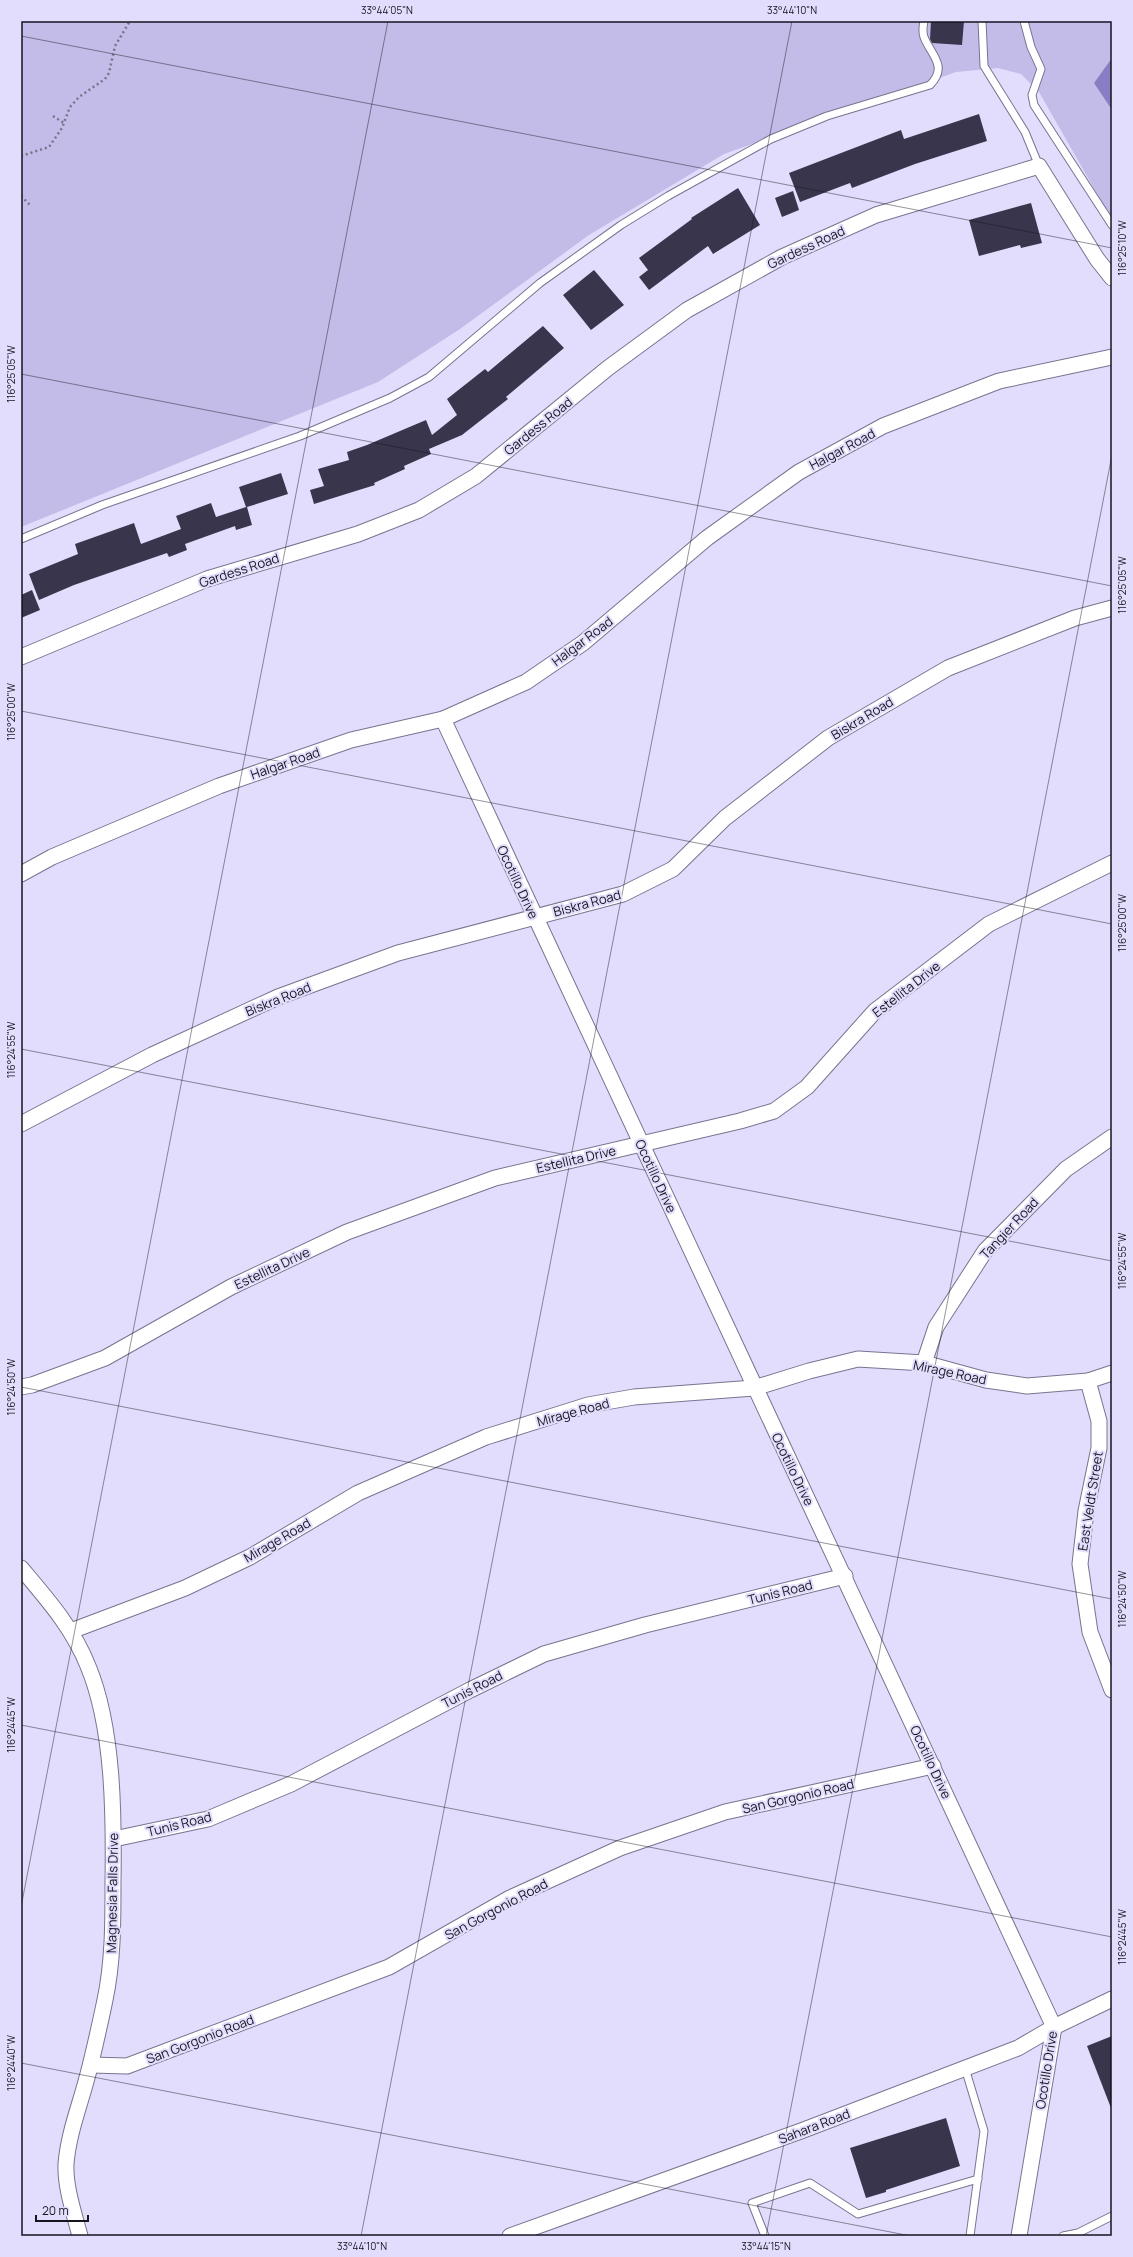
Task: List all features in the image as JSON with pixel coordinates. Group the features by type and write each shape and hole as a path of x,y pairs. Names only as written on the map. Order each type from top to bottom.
{"street":[{"path":"1039,166 1097,259 1112,278"},
{"name":"Gardess Road","path":"21,657 207,579 358,534 419,510 476,476 608,368 686,310 782,257 876,215 1039,166"},
{"name":"Halgar Road","path":"21,874 52,856 219,786 351,740 443,719 526,682 583,643 707,538 805,468 884,426 999,381 1112,357"},
{"name":"Biskra Road","path":"21,1124 152,1055 278,997 398,953 623,894 674,869 725,818 828,738 948,668 1075,618 1112,608"},
{"name":"Ocotillo Drive","path":"443,719 754,1388 845,1576 1054,2027 1022,2236"},
{"name":"Estellita Drive","path":"21,1386 32,1385 105,1358 231,1287 347,1232 495,1178 740,1121 774,1111 807,1087 875,1012 989,924 1112,864"},
{"name":"Tangier Road","path":"924,1363 936,1327 985,1251 1066,1169 1112,1137"},
{"name":"Mirage Road","path":"71,1630 185,1588 250,1557 358,1492 486,1437 588,1405 626,1398 754,1388 809,1371 858,1359 924,1363 986,1380 1027,1386 1088,1381 1112,1373"},
{"name":"East Veldt Street","path":"1088,1381 1099,1420 1099,1448 1086,1511 1080,1564 1090,1632 1112,1690"},
{"name":"Magnesia Falls Drive","path":"21,1568 71,1630 89,1666 101,1707 111,1779 114,1840 113,1934 106,1997 91,2065 71,2137 66,2164 69,2192 80,2236"},
{"name":"Tunis Road","path":"114,1840 208,1819 291,1784 470,1690 544,1654 645,1625 845,1576"},
{"name":"San Gorgonio Road","path":"91,2065 127,2066 389,1967 510,1898 620,1848 725,1812 933,1766"},
{"name":"Sahara Road","path":"510,2236 801,2131 1018,2048 1054,2027 1112,1999"}],"lane":[{"path":"21,539 102,505 300,436 360,411 429,377 540,283 621,225 674,192 764,143 820,119 930,85 937,76 937,61 936,55 923,36 924,21"},
{"path":"982,21 984,66 1025,132 1039,166"},
{"path":"1024,21 1030,47 1042,69 1032,95 1034,105 1112,225"},
{"path":"965,2068 984,2131 970,2236"},
{"path":"765,2236 752,2203 810,2183 858,2214 978,2179"},
{"path":"1063,2236 1078,2233 1112,2216"}],"path":[{"path":"21,156 49,147 56,139 70,107 79,97 105,79 109,73 115,46 130,21"},
{"path":"53,116 64,123"},
{"path":"21,196 30,205"}],"shaded area":[{"path":"21,21 1112,21 1112,220 1039,92 1021,74 998,68 956,72 724,154 589,235 460,329 378,382 21,527"},
{"path":"1112,58 1112,110 1094,83"}],"building":[{"path":"931,21 964,21 962,45 932,43 930,39"},
{"path":"979,114 987,141 915,164 852,188 850,183 800,202 789,173 901,130 904,139"},
{"path":"738,188 760,225 713,254 708,246 649,290 639,277 648,270 639,258 692,219 691,218"},
{"path":"793,191 799,210 782,217 775,198"},
{"path":"1031,203 1042,243 1021,248 1020,245 979,256 969,220"},
{"path":"594,270 624,305 591,330 563,295"},
{"path":"543,326 564,348 506,397 508,399 462,435 429,449 431,454 404,466 405,469 374,483 375,485 314,504 310,490 324,486 318,469 349,460 347,452 426,420 432,435 457,415 447,399 485,369 488,372"},
{"path":"281,473 288,494 247,507 252,525 236,530 235,526 185,544 187,550 169,557 167,553 74,585 39,600 29,574 78,554 75,544 134,523 141,544 181,529 176,516 211,503 216,517 246,507 239,487"},
{"path":"32,590 40,610 21,618 21,595"},
{"path":"1112,2036 1112,2108 1111,2108 1087,2046"},
{"path":"946,2118 960,2166 866,2198 850,2148"}]}
